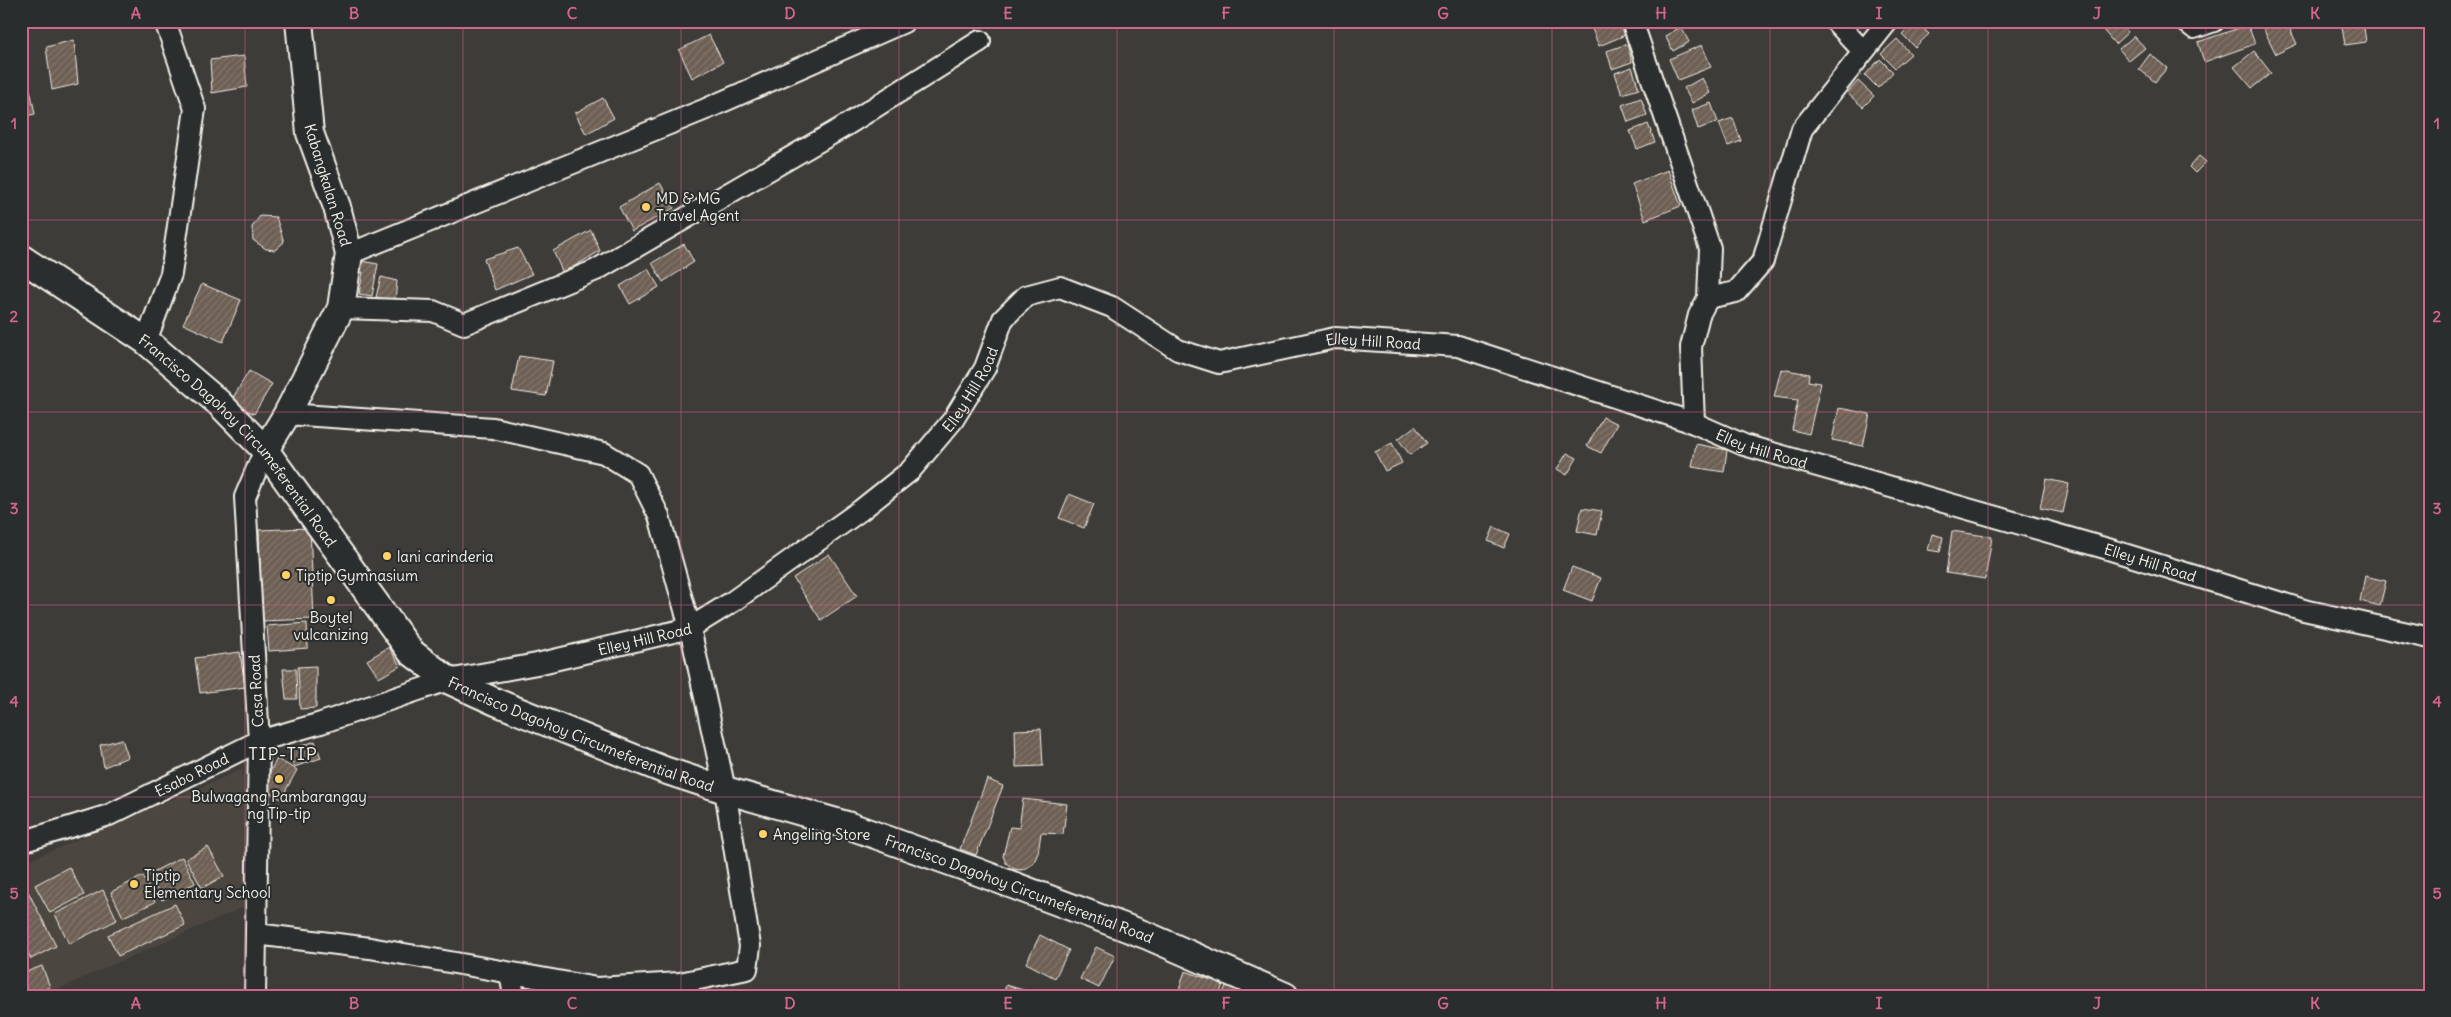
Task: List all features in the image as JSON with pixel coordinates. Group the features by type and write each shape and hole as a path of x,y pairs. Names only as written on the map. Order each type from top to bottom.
{"main road":[{"name":"Kabangkalan Road","path":"265,450 287,414 341,308 349,254 337,207 310,133 299,21"},
{"name":"Francisco Dagohoy Circumeferential Road","path":"21,258 146,341 219,403 265,450 411,652 448,680 496,702 664,770 725,790 850,826 1148,936 1281,995"}],"street":[{"path":"146,341 171,274 195,109 165,21"},
{"path":"1632,21 1710,248 1708,298 1699,315 1691,347 1694,423"},
{"path":"1835,21 1863,51"},
{"path":"1708,298 1736,292 1763,261 1802,129 1888,21"},
{"path":"2191,24 2214,21"},
{"path":"349,254 706,109 904,22"},
{"path":"341,308 433,310 464,324 596,270 846,126 980,42"},
{"name":"Elley Hill Road","path":"448,680 537,664 690,628 732,602 861,510 910,471 953,420 985,368 1003,319 1026,296 1060,287 1112,307 1178,350 1218,363 1335,338 1458,346 1694,423 1744,445 2108,548 2304,610 2430,638"},
{"path":"256,934 370,948 596,988 680,989 747,968 750,946 725,790 690,628 659,516 638,474 604,453 493,428 287,414"},
{"name":"Casa Road","path":"256,996 259,741 245,497 265,450"},
{"name":"Esabo Road","path":"21,842 109,815 259,741 321,723 448,680"},
{"path":"510,973 514,996"}],"shaded area":[{"name":"Tiptip Elementary School","path":"243,769 248,905 42,996 21,996 21,864"}],"building":[{"path":"1596,21 1625,21 1630,33 1599,46 1590,24"},
{"path":"1661,21 1678,21 1665,28"},
{"path":"1915,21 1929,34 1915,47 1902,34"},
{"path":"1927,21 1940,21 1933,28"},
{"path":"2113,21 2119,21 2128,32 2115,44 2103,30"},
{"path":"2277,21 2286,21 2297,44 2276,54 2263,28"},
{"path":"2341,21 2363,21 2366,42 2345,45"},
{"path":"2248,25 2255,44 2204,62 2198,42"},
{"path":"1681,27 1689,42 1673,51 1665,36"},
{"path":"709,35 723,62 692,78 679,50"},
{"path":"2134,36 2145,48 2129,61 2119,49"},
{"path":"1897,39 1911,54 1895,68 1881,54"},
{"path":"74,40 78,84 52,90 46,47"},
{"path":"1627,44 1632,62 1612,69 1607,51"},
{"path":"1702,45 1711,67 1678,80 1669,59"},
{"path":"2254,51 2271,73 2252,88 2234,67"},
{"path":"2150,54 2167,68 2155,82 2139,69"},
{"path":"244,56 247,87 212,93 210,60"},
{"path":"1880,59 1893,72 1878,88 1865,75"},
{"path":"1632,67 1639,89 1622,94 1615,73"},
{"path":"1702,78 1710,93 1692,103 1684,88"},
{"path":"1858,81 1874,96 1863,107 1847,93"},
{"path":"30,89 35,114 21,117 21,91"},
{"path":"603,98 614,118 586,134 575,113"},
{"path":"1641,98 1647,115 1628,122 1622,105"},
{"path":"1711,103 1718,122 1698,129 1692,110"},
{"path":"1733,118 1741,141 1728,146 1719,123"},
{"path":"1648,124 1655,142 1637,149 1630,131"},
{"path":"2199,156 2206,162 2195,173 2189,167"},
{"path":"1668,170 1681,206 1645,220 1632,184"},
{"path":"660,183 674,208 632,231 619,207"},
{"path":"260,216 276,217 284,242 275,250 266,249 253,240 252,227"},
{"path":"591,230 600,251 563,273 553,251"},
{"path":"684,244 694,262 663,282 652,263"},
{"path":"518,248 532,274 495,290 484,259"},
{"path":"361,261 378,264 372,296 359,294 363,272 358,273"},
{"path":"648,269 659,287 630,304 620,286"},
{"path":"381,277 397,281 395,301 376,297"},
{"path":"202,284 241,300 223,342 183,324"},
{"path":"519,356 553,361 546,396 512,391"},
{"path":"1781,369 1809,374 1808,381 1821,383 1809,434 1792,430 1798,400 1774,397"},
{"path":"249,371 272,384 254,414 231,401"},
{"path":"1839,408 1870,414 1863,446 1832,440"},
{"path":"1603,417 1617,424 1601,453 1587,446"},
{"path":"1415,426 1427,443 1410,455 1398,439"},
{"path":"1392,443 1402,463 1385,471 1375,452"},
{"path":"1696,444 1727,450 1724,472 1692,467"},
{"path":"1567,453 1577,458 1567,475 1557,469"},
{"path":"2046,479 2069,484 2063,513 2040,508"},
{"path":"1069,494 1094,504 1084,528 1059,518"},
{"path":"1582,508 1602,511 1597,535 1577,531"},
{"path":"1494,527 1510,534 1504,548 1488,541"},
{"name":"Tiptip Gymnasium","path":"310,528 314,619 262,621 259,530"},
{"path":"1952,531 1992,537 1985,579 1946,573"},
{"path":"1932,534 1943,537 1940,552 1928,550"},
{"path":"829,554 857,596 821,620 793,578"},
{"path":"1572,567 1601,578 1592,601 1563,590"},
{"path":"2365,576 2386,581 2380,606 2360,601"},
{"path":"307,623 308,648 269,651 267,626"},
{"path":"389,647 400,666 379,678 367,660"},
{"path":"240,652 245,687 200,693 195,658"},
{"path":"316,666 316,708 300,709 298,667"},
{"path":"283,669 296,669 297,699 286,699"},
{"path":"1041,729 1043,766 1016,767 1015,730"},
{"path":"122,739 128,757 104,767 100,745"},
{"path":"315,741 321,758 294,767 288,751"},
{"name":"Bulwagang Pambarangay ng Tip-tip","path":"277,759 297,770 281,799 261,788"},
{"path":"987,779 1003,786 976,855 960,849"},
{"path":"1023,799 1067,804 1063,834 1041,833 1038,853 1033,864 1022,870 1014,869 1006,863 1003,856 1010,827 1019,828"},
{"path":"208,847 224,876 202,888 186,859"},
{"path":"182,857 195,883 162,900 149,874"},
{"path":"69,867 84,895 50,913 35,885"},
{"path":"143,876 155,902 123,917 111,892"},
{"path":"21,878 56,946 31,959 21,939"},
{"path":"103,890 117,920 69,944 55,914"},
{"path":"175,904 185,925 118,956 108,935"},
{"path":"1040,935 1069,950 1055,978 1026,963"},
{"path":"1096,947 1115,956 1099,988 1080,979"},
{"path":"42,966 50,987 29,996 21,974"},
{"path":"1185,971 1223,984 1219,996 1177,996"},
{"path":"1006,985 1037,994 1037,996 1003,996"},
{"path":"1226,986 1256,996 1222,996"},
{"path":"2116,991 2119,996 2106,996"}],"place":[{"name":"MD & MG Travel Agent","path":"646,207"},
{"name":"lani carinderia","path":"387,556"},
{"name":"Tiptip Gymnasium","path":"286,575"},
{"name":"Boytel vulcanizing","path":"331,600"},
{"name":"Bulwagang Pambarangay ng Tip-tip","path":"279,779"},
{"name":"Angeling Store","path":"763,834"},
{"name":"Tiptip Elementary School","path":"134,884"}],"district":[{"name":"TIP-TIP","path":"283,753"}]}
